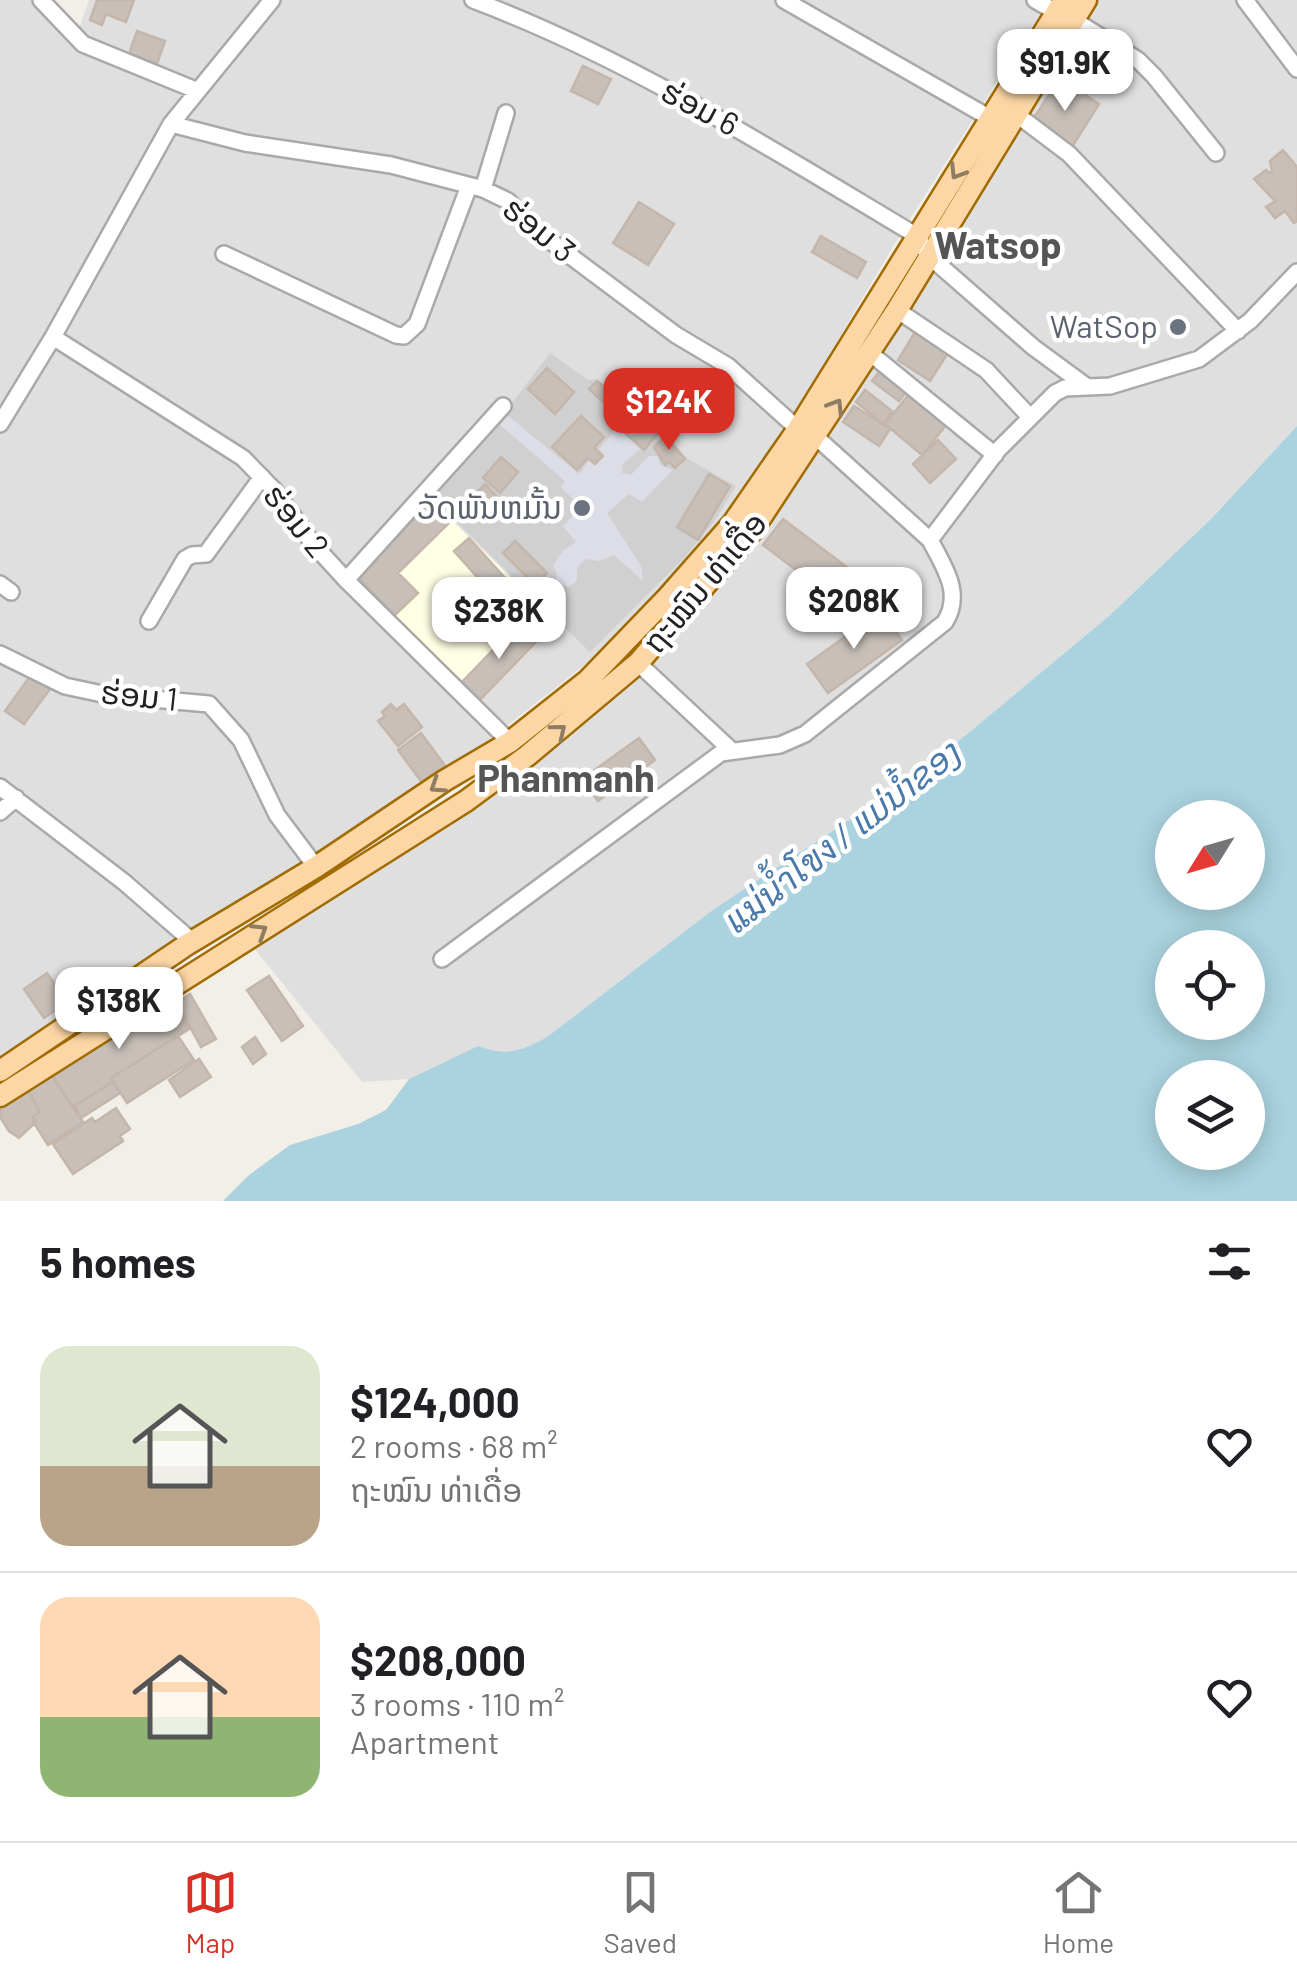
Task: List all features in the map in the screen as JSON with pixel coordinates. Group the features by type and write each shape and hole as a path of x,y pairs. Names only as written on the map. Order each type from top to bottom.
{"main road":[{"name":"ຖະໝົນ ທ່າເດື່ອ","path":"0,1096 466,801 541,746 638,663 752,531 917,236 990,118 1065,11 1086,0"},
{"name":"ຖະໝົນ ທ່າເດື່ອ","path":"0,1072 190,943 510,742 588,680 733,523 870,352 1016,114 1065,11"},
{"path":"190,943 202,967"}],"street":[{"path":"41,0 83,44 198,90"},
{"path":"0,424 171,124 272,0"},
{"name":"ຮ່ອມ 6","path":"472,0 548,28 758,138 917,236"},
{"path":"784,0 990,118"},
{"path":"1035,0 1065,11 1138,60 1216,153"},
{"path":"1245,0 1297,69"},
{"path":"224,254 404,336 417,324 506,113"},
{"path":"1016,114 1069,154 1238,331"},
{"name":"ຮ່ອມ 3","path":"171,124 245,144 391,164 476,187 508,200 537,231 676,335 728,366 930,540"},
{"path":"917,236 929,256 1034,347 1086,386"},
{"path":"442,959 722,753 780,745 806,734 944,622 952,611 952,590 930,540 994,455 1055,393 1064,388 1110,386 1199,359 1238,331 1297,272"},
{"path":"897,310 986,370 1030,418"},
{"name":"ຮ່ອມ 2","path":"53,337 243,458 275,490 314,545 346,580 510,742"},
{"path":"870,352 994,455"},
{"path":"346,580 503,406"},
{"path":"149,621 185,559 206,554 262,477"},
{"name":"ຮ່ອມ 1","path":"0,654 65,686 107,696 210,704 241,740 277,815 316,867"},
{"path":"638,663 732,750"},
{"path":"0,787 124,882 190,943"},
{"path":"0,812 16,798"}],"shaded area":[{"path":"0,0 46,0 78,31 89,0 1049,0 901,233 789,423 727,513 658,594 581,668 441,777 0,1060"},
{"path":"1088,0 1297,0 1297,426 1212,518 1109,616 919,774 714,909 547,1037 522,1051 497,1054 478,1046 409,1079 362,1082 250,943 609,692 754,532"},
{"name":"ວັດພັນຫມັ້ນ","path":"550,353 588,380 596,379 647,412 688,459 736,486 714,522 685,557 590,652 427,493 512,403"},
{"path":"508,416 579,474 589,461 595,466 604,455 599,449 617,428 640,449 623,464 622,473 631,475 649,456 658,456 660,465 673,470 642,502 629,494 607,513 641,566 643,581 614,555 599,561 585,559 577,568 577,581 569,587 555,583 557,573 553,565 576,542 563,526 582,506 561,488 565,481 498,423"},
{"path":"430,499 557,622 478,704 351,582"}],"water":[{"name":"แม่น้ำโขง / ແມ່ນ້ຳຂອງ","path":"1297,426 1297,1201 223,1201 249,1175 290,1145 358,1124 386,1110 409,1079 478,1046 514,1051 547,1037 714,909 919,774 1109,616 1212,518"}],"building":[{"path":"97,0 134,0 126,22 106,14 102,25 90,20"},
{"path":"137,31 165,41 157,64 129,54"},
{"path":"583,66 611,79 598,104 571,91"},
{"path":"1060,78 1099,104 1070,150 1030,124"},
{"path":"1283,150 1297,167 1294,223 1285,211 1275,218 1266,207 1275,201 1254,179 1266,170 1272,171 1270,161"},
{"path":"639,202 674,224 648,265 613,243"},
{"path":"821,236 866,262 857,278 812,252"},
{"path":"915,332 948,353 930,381 898,360"},
{"path":"883,367 909,388 899,401 872,381"},
{"path":"547,368 574,392 555,414 528,389"},
{"path":"597,381 626,408 618,416 589,389"},
{"path":"865,390 892,411 883,424 856,402"},
{"path":"910,393 947,424 922,455 885,424"},
{"path":"854,406 890,429 879,446 843,422"},
{"path":"634,409 659,432 644,450 618,426"},
{"path":"581,416 604,437 594,448 603,456 595,464 588,458 577,470 552,447"},
{"path":"665,437 685,459 675,468 669,462 665,465 654,447"},
{"path":"938,440 956,459 930,483 913,464"},
{"path":"501,457 518,472 500,493 483,478"},
{"path":"709,474 730,486 698,540 677,527"},
{"path":"485,484 500,500 487,513 472,497"},
{"path":"432,501 451,521 398,573 418,593 395,615 357,576"},
{"path":"783,519 848,568 828,594 763,545"},
{"path":"469,538 524,599 509,613 454,551"},
{"path":"515,541 547,573 535,585 503,553"},
{"path":"881,611 902,640 828,693 807,664"},
{"path":"518,624 537,641 480,700 462,682"},
{"path":"31,675 50,689 24,724 5,711"},
{"path":"391,704 396,710 404,704 422,727 398,746 378,721"},
{"path":"421,733 446,767 423,784 398,750"},
{"path":"639,738 655,760 598,801 582,779"},
{"path":"47,973 67,1002 44,1018 24,989"},
{"path":"269,976 303,1026 282,1041 247,990"},
{"path":"190,994 216,1039 201,1047 177,1003"},
{"path":"169,997 189,1029 72,1107 50,1072"},
{"path":"178,1036 194,1060 127,1103 111,1078"},
{"path":"255,1037 266,1054 253,1064 242,1047"},
{"path":"199,1059 211,1077 180,1097 169,1080"},
{"path":"51,1074 83,1122 48,1145 34,1123 33,1117 40,1112 27,1088"},
{"path":"113,1082 120,1093 81,1118 74,1106"},
{"path":"27,1088 40,1112 33,1117 36,1122 19,1138 0,1117 0,1106"},
{"path":"116,1108 130,1129 120,1136 123,1141 73,1174 53,1144 92,1118 95,1122"}],"place":[{"name":"WatSop","path":"1178,327"},
{"name":"ວັດພັນຫມັ້ນ","path":"582,508"}],"district":[{"name":"Watsop","path":"998,246"},
{"name":"Phanmanh","path":"566,779"}]}
